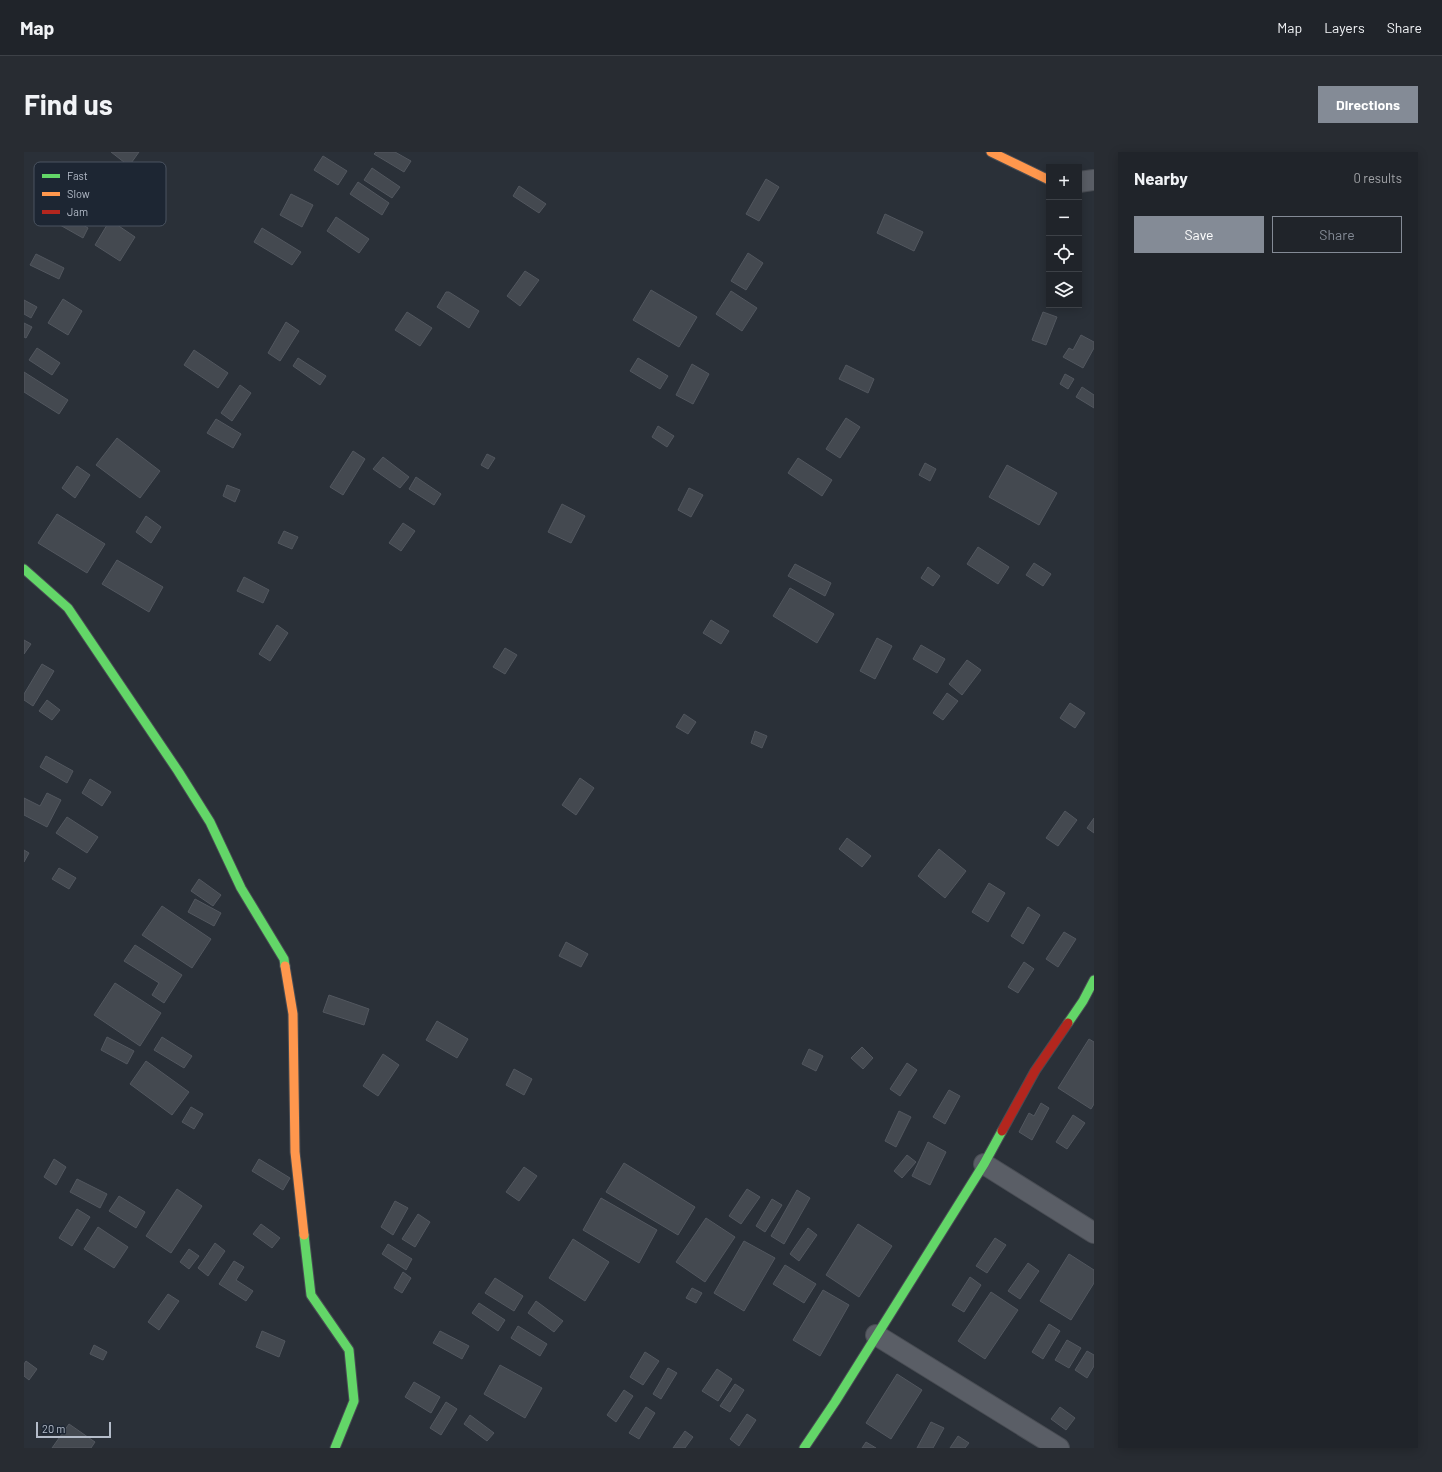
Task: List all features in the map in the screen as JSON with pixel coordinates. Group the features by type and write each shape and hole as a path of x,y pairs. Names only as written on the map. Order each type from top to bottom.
{"street":[{"path":"991,152 1046,179"},
{"path":"1082,182 1094,180"},
{"path":"24,569 68,608 178,771 210,822 241,888 284,959 293,1014 295,1152 311,1295 349,1350 354,1401 335,1448"},
{"path":"804,1448 835,1402 984,1164 1035,1071 1088,1004 1094,980"},
{"path":"984,1164 1094,1233"},
{"path":"876,1335 1059,1448"}],"building":[{"path":"111,152 139,152 132,162 124,162"},
{"path":"376,152 395,152 411,161 404,172 374,154"},
{"path":"323,156 347,171 338,185 314,170"},
{"path":"372,168 400,187 392,198 364,180"},
{"path":"766,179 779,187 759,221 746,214"},
{"path":"358,182 389,203 382,215 350,194"},
{"path":"519,186 546,204 539,213 513,196"},
{"path":"291,194 313,205 302,227 280,215"},
{"path":"885,214 923,232 914,251 877,233"},
{"path":"336,217 369,239 359,253 327,231"},
{"path":"62,226 85,226 88,228 83,238"},
{"path":"106,226 119,226 135,237 120,261 95,245"},
{"path":"262,228 301,252 292,265 254,242"},
{"path":"748,253 763,263 746,290 731,281"},
{"path":"36,254 64,268 59,279 30,265"},
{"path":"525,271 539,280 520,306 507,296"},
{"path":"651,290 697,317 679,347 633,320"},
{"path":"731,291 757,308 742,331 716,314"},
{"path":"446,292 449,292 479,311 469,328 437,307"},
{"path":"63,299 82,311 68,335 48,323"},
{"path":"24,300 37,307 31,318 24,314"},
{"path":"407,312 432,328 420,346 395,330"},
{"path":"1043,312 1057,317 1046,345 1032,340"},
{"path":"286,322 299,331 280,361 268,353"},
{"path":"24,323 32,327 26,338 24,337"},
{"path":"1081,335 1094,342 1094,348 1083,368 1063,357 1069,348 1073,350"},
{"path":"37,348 60,363 52,375 29,360"},
{"path":"194,350 228,373 218,388 184,365"},
{"path":"298,358 326,376 320,385 293,366"},
{"path":"638,358 668,376 660,389 630,371"},
{"path":"692,364 709,374 693,404 676,395"},
{"path":"846,365 874,379 868,393 839,379"},
{"path":"24,372 68,400 59,414 24,392"},
{"path":"1065,374 1074,379 1068,389 1060,384"},
{"path":"240,385 251,393 232,421 221,413"},
{"path":"1082,387 1094,395 1094,408 1076,397"},
{"path":"846,418 860,427 840,458 826,449"},
{"path":"216,419 241,434 233,448 207,433"},
{"path":"658,426 674,436 667,447 652,437"},
{"path":"117,438 160,471 140,498 96,465"},
{"path":"353,451 365,459 343,495 330,487"},
{"path":"487,454 495,458 488,469 481,465"},
{"path":"383,457 409,477 400,488 373,469"},
{"path":"798,458 832,480 822,496 788,473"},
{"path":"925,463 936,469 930,481 919,475"},
{"path":"1007,465 1057,493 1039,525 989,497"},
{"path":"77,466 90,475 75,498 62,488"},
{"path":"416,477 441,494 434,505 409,489"},
{"path":"227,485 240,490 235,502 223,496"},
{"path":"689,488 703,495 691,517 678,510"},
{"path":"562,504 585,516 571,543 548,532"},
{"path":"57,514 105,544 87,573 38,543"},
{"path":"146,516 161,527 151,543 136,532"},
{"path":"403,523 415,531 401,551 389,543"},
{"path":"284,531 298,537 292,549 278,543"},
{"path":"978,547 1009,567 998,584 967,564"},
{"path":"117,560 163,587 149,612 102,584"},
{"path":"1034,563 1051,574 1043,586 1026,575"},
{"path":"795,564 831,583 825,596 788,576"},
{"path":"928,567 940,576 933,586 921,578"},
{"path":"244,577 269,590 263,603 237,591"},
{"path":"790,588 834,614 817,643 773,616"},
{"path":"711,620 729,631 721,644 703,633"},
{"path":"277,625 288,633 270,661 259,654"},
{"path":"877,638 892,646 875,679 860,671"},
{"path":"24,640 31,644 24,654"},
{"path":"921,645 945,659 937,673 913,659"},
{"path":"505,648 517,655 505,674 493,667"},
{"path":"967,660 981,670 962,695 949,684"},
{"path":"42,664 54,671 33,706 24,700 24,694"},
{"path":"947,693 958,701 943,720 933,713"},
{"path":"47,700 60,710 52,720 39,711"},
{"path":"1070,703 1085,713 1075,728 1060,718"},
{"path":"684,714 696,722 688,734 676,727"},
{"path":"755,731 767,736 762,748 751,743"},
{"path":"46,756 73,771 67,783 40,767"},
{"path":"580,778 594,788 576,815 562,805"},
{"path":"90,779 111,792 102,806 82,793"},
{"path":"47,793 61,800 47,827 24,815 24,798 40,806"},
{"path":"1065,811 1077,820 1058,846 1046,838"},
{"path":"67,817 98,837 87,853 56,833"},
{"path":"1094,818 1094,833 1087,828"},
{"path":"847,838 871,856 862,867 839,849"},
{"path":"939,849 966,871 945,898 918,876"},
{"path":"24,850 29,853 24,862"},
{"path":"59,868 76,878 69,889 52,879"},
{"path":"199,879 221,895 213,906 191,891"},
{"path":"989,883 1005,893 988,922 972,912"},
{"path":"195,899 221,913 214,926 188,912"},
{"path":"162,906 211,939 192,968 142,935"},
{"path":"1028,907 1040,915 1023,944 1011,936"},
{"path":"1064,932 1076,939 1058,967 1046,959"},
{"path":"566,942 588,954 581,967 559,956"},
{"path":"135,945 182,975 164,1003 152,995 159,983 124,961"},
{"path":"1024,962 1034,969 1018,993 1008,987"},
{"path":"115,983 161,1013 140,1046 94,1015"},
{"path":"329,995 369,1009 364,1025 323,1012"},
{"path":"437,1021 468,1039 457,1058 426,1040"},
{"path":"107,1037 134,1051 127,1064 101,1050"},
{"path":"162,1037 192,1056 184,1068 154,1050"},
{"path":"1089,1039 1094,1042 1094,1104 1091,1109 1058,1088"},
{"path":"862,1047 873,1058 863,1069 851,1058"},
{"path":"809,1049 823,1056 816,1071 802,1064"},
{"path":"383,1054 399,1065 378,1096 363,1086"},
{"path":"146,1061 189,1092 172,1115 130,1084"},
{"path":"907,1063 917,1070 900,1096 890,1089"},
{"path":"514,1069 532,1079 524,1095 506,1085"},
{"path":"949,1090 960,1096 945,1124 933,1117"},
{"path":"1041,1103 1049,1108 1032,1140 1019,1132 1029,1113 1034,1116"},
{"path":"191,1107 203,1114 194,1129 182,1122"},
{"path":"899,1111 911,1117 896,1147 885,1141"},
{"path":"1073,1115 1085,1123 1067,1149 1056,1142"},
{"path":"928,1142 946,1152 930,1185 912,1176"},
{"path":"907,1155 916,1162 902,1178 894,1171"},
{"path":"54,1159 66,1167 56,1185 44,1177"},
{"path":"259,1159 290,1178 283,1190 252,1171"},
{"path":"624,1163 695,1207 678,1235 606,1192"},
{"path":"524,1167 537,1176 519,1201 506,1192"},
{"path":"77,1179 107,1194 100,1208 70,1192"},
{"path":"177,1189 202,1206 171,1253 146,1236"},
{"path":"747,1189 760,1197 741,1224 729,1216"},
{"path":"797,1190 810,1198 784,1244 771,1236"},
{"path":"119,1196 145,1212 136,1228 109,1211"},
{"path":"601,1198 657,1230 639,1263 583,1230"},
{"path":"772,1199 782,1205 765,1232 756,1226"},
{"path":"395,1201 408,1208 393,1235 381,1227"},
{"path":"77,1209 90,1217 72,1246 59,1238"},
{"path":"418,1214 430,1222 415,1247 402,1239"},
{"path":"706,1218 735,1237 705,1282 676,1262"},
{"path":"261,1224 280,1238 272,1248 253,1234"},
{"path":"858,1224 892,1246 859,1297 826,1275"},
{"path":"98,1227 128,1247 114,1268 84,1249"},
{"path":"808,1228 817,1235 799,1261 790,1254"},
{"path":"995,1238 1006,1245 987,1273 976,1266"},
{"path":"573,1239 609,1262 585,1301 549,1278"},
{"path":"744,1241 775,1258 744,1311 714,1293"},
{"path":"215,1243 225,1251 208,1276 198,1268"},
{"path":"388,1244 412,1259 406,1270 382,1254"},
{"path":"189,1249 199,1256 189,1269 180,1262"},
{"path":"1069,1254 1094,1270 1094,1283 1071,1320 1040,1301"},
{"path":"234,1261 244,1267 236,1280 253,1291 246,1301 219,1284"},
{"path":"1028,1263 1039,1271 1020,1299 1008,1291"},
{"path":"785,1265 816,1284 804,1303 773,1284"},
{"path":"403,1272 411,1278 402,1293 394,1288"},
{"path":"970,1277 981,1285 964,1312 952,1305"},
{"path":"495,1278 523,1296 514,1311 485,1293"},
{"path":"692,1288 702,1293 696,1303 686,1298"},
{"path":"823,1290 849,1305 820,1356 793,1340"},
{"path":"991,1292 1018,1310 985,1359 958,1341"},
{"path":"168,1294 179,1301 159,1330 148,1322"},
{"path":"536,1301 563,1321 554,1332 528,1313"},
{"path":"479,1303 505,1320 498,1331 472,1313"},
{"path":"1049,1324 1060,1331 1043,1359 1032,1352"},
{"path":"518,1326 547,1344 540,1356 511,1338"},
{"path":"262,1331 285,1341 279,1357 256,1347"},
{"path":"440,1331 469,1346 462,1359 433,1343"},
{"path":"1067,1340 1081,1348 1069,1368 1055,1360"},
{"path":"94,1345 107,1352 103,1360 90,1354"},
{"path":"1087,1351 1094,1355 1094,1366 1087,1378 1075,1370"},
{"path":"645,1352 659,1361 643,1385 630,1377"},
{"path":"26,1361 37,1369 29,1380 24,1376 24,1364"},
{"path":"500,1365 542,1388 525,1418 484,1394"},
{"path":"668,1368 677,1373 661,1399 653,1394"},
{"path":"717,1369 732,1379 718,1401 702,1391"},
{"path":"897,1374 922,1390 891,1439 866,1423"},
{"path":"414,1382 440,1397 431,1413 405,1397"},
{"path":"735,1384 744,1390 730,1412 720,1406"},
{"path":"624,1390 633,1396 616,1422 607,1415"},
{"path":"446,1402 457,1409 441,1435 430,1428"},
{"path":"646,1407 655,1413 639,1439 629,1433"},
{"path":"1060,1407 1075,1418 1066,1430 1051,1419"},
{"path":"747,1414 756,1420 739,1446 730,1439"},
{"path":"470,1415 494,1433 487,1441 464,1424"},
{"path":"931,1422 944,1428 933,1448 917,1448"},
{"path":"69,1424 95,1442 91,1448 52,1448"},
{"path":"685,1431 693,1437 685,1448 673,1448"},
{"path":"958,1436 969,1443 965,1448 950,1448"},
{"path":"866,1442 876,1448 862,1448"}],"traffic: fast":[{"path":"24,569 68,608 178,771 210,822 241,888 284,959 285,966"},
{"path":"1068,1023 1083,1001 1094,980"},
{"path":"804,1448 835,1402 984,1164 1002,1131"},
{"path":"304,1235 311,1295 349,1350 354,1401 335,1448"}],"traffic: slow":[{"path":"991,152 1046,179"},
{"path":"285,966 293,1014 295,1152 304,1235"}],"traffic: jam":[{"path":"1002,1131 1035,1071 1068,1023"}]}
